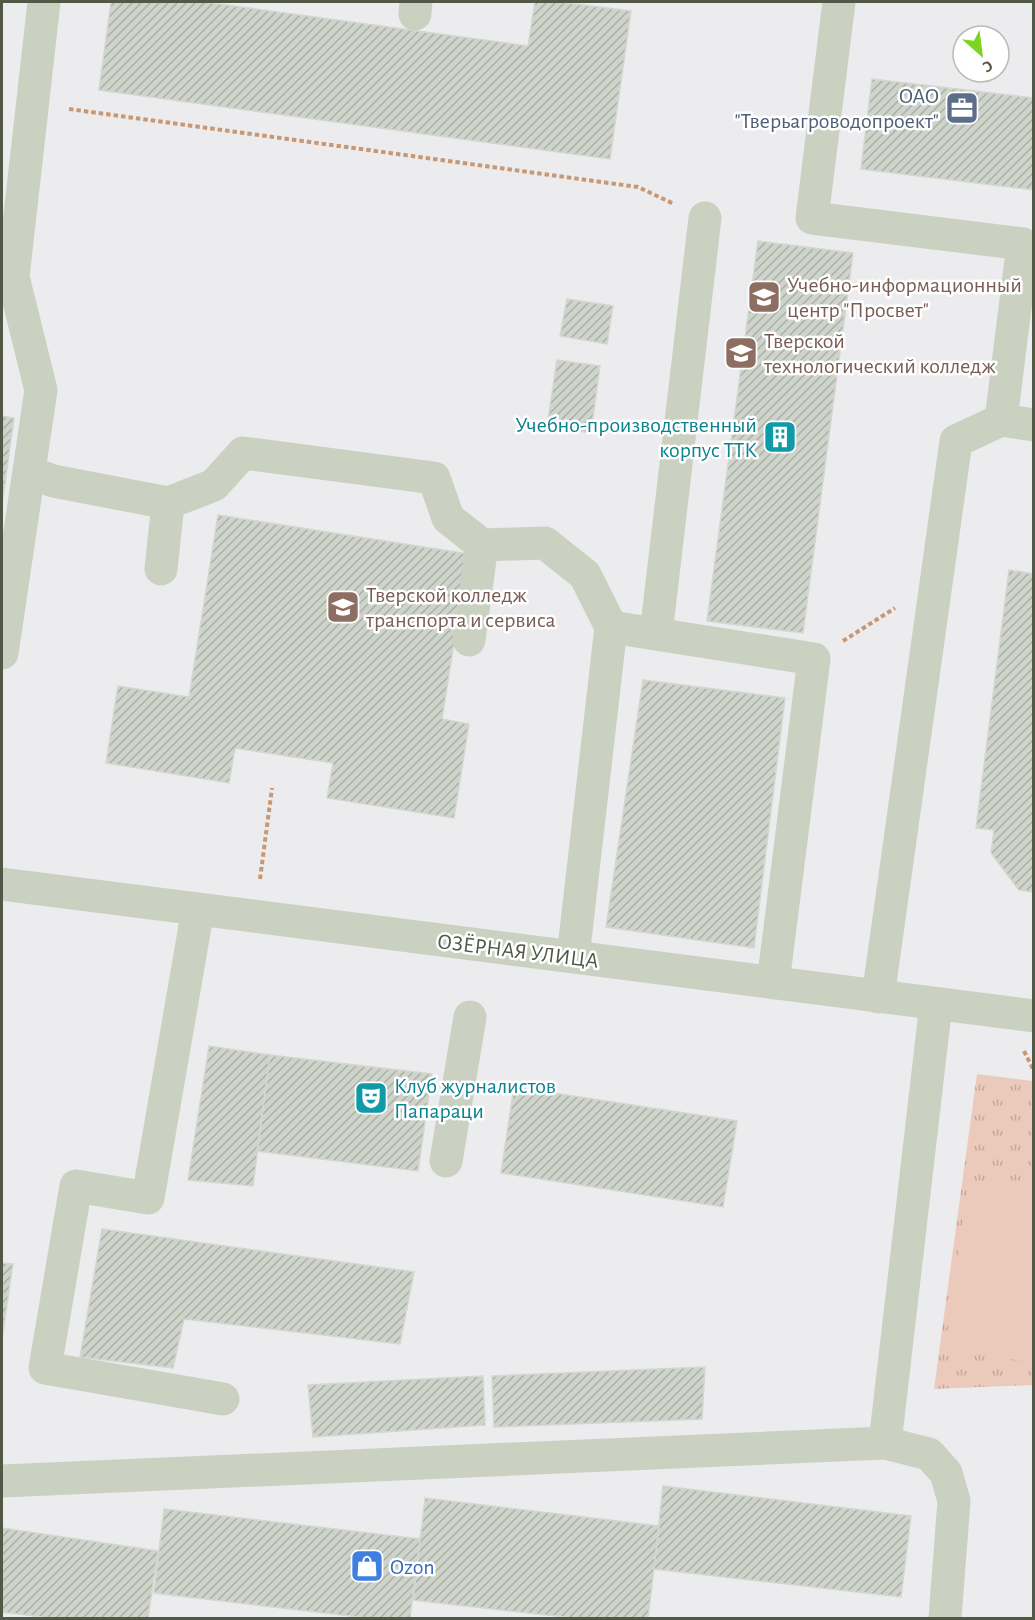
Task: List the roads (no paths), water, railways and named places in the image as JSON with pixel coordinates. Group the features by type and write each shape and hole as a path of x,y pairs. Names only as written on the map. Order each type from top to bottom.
{"street":[{"path":"2,653 41,390 13,277 44,2"},
{"path":"838,2 812,218 1023,244 1001,420"},
{"path":"656,634 705,218"},
{"path":"878,997 956,441 1001,420 1034,425"},
{"path":"30,472 53,481 168,503 214,485 243,453 434,478 448,518 482,545 545,543 585,575 611,627 573,957"},
{"path":"161,568 168,503"},
{"path":"469,640 482,545"},
{"path":"611,627 814,659 773,983"},
{"name":"ОЗЁРНАЯ УЛИЦА","path":"2,884 1034,1016"},
{"path":"198,909 148,1198 76,1186 45,1368 223,1399"},
{"path":"885,1443 936,1004"},
{"path":"446,1161 470,1017"},
{"path":"2,1481 885,1443 929,1454 946,1473 954,1501 945,1618"}],"place":[{"name":"OAO \"Тверьагроводопроект\"","path":"962,108"},
{"name":"Учебно-информационный центр \"Просвет\"","path":"764,297"},
{"name":"Тверской технологический колледж","path":"741,353"},
{"name":"Учебно-производственный корпус ТТК","path":"780,437"},
{"name":"Тверской колледж транспорта и сервиса","path":"343,607"},
{"name":"Клуб журналистов Папараци","path":"371,1098"},
{"name":"Ozon","path":"367,1566"}]}
